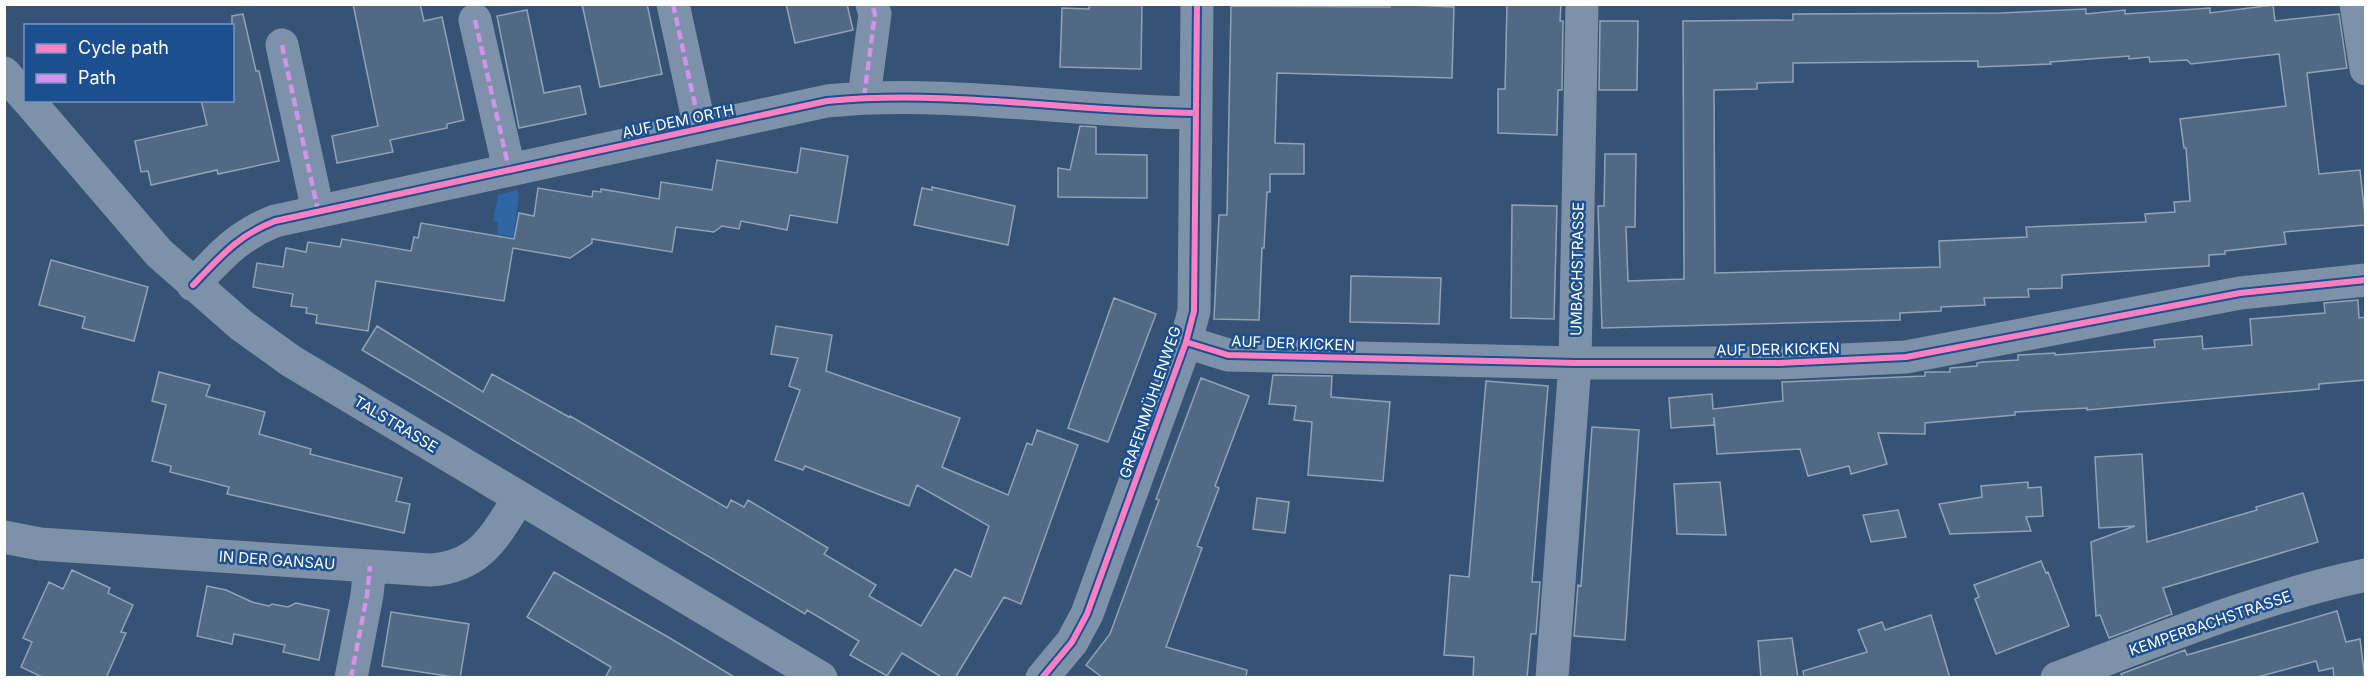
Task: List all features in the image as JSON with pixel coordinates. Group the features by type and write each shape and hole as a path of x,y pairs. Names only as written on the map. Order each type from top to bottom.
{"street":[{"name":"AUF DEM ORTH","path":"673,4 700,128"},
{"path":"864,97 874,14 872,4"},
{"name":"GRAFENMÜHLENWEG","path":"1041,678 1072,642 1087,614 1186,342 1194,311 1197,4"},
{"name":"UMBACHSTRASSE","path":"1552,678 1575,363 1582,4"},
{"path":"2356,4 2366,69"},
{"path":"476,20 509,170"},
{"path":"282,45 318,211"},
{"name":"TALSTRASSE","path":"4,73 24,96"},
{"name":"AUF DEM ORTH","path":"194,285 235,242 275,221 827,101 864,97 1006,100 1196,113"},
{"name":"TALSTRASSE","path":"30,102 159,253 241,325 291,361 821,678"},
{"name":"AUF DER KICKEN","path":"1186,342 1228,355 1575,363 1779,363 1906,357 2240,293 2366,280"},
{"name":"IN DER GANSAU","path":"4,537 40,544 430,570 449,569 465,563 483,548 499,531 519,498"},
{"path":"351,678 368,595 370,566"},
{"name":"KEMPERBACHSTRASSE","path":"2057,678 2205,623 2326,583 2366,575"}],"shaded area":[{"path":"517,190 519,196 513,237 497,234 498,223 493,221 498,195"}],"building":[{"path":"353,4 420,4 424,21 442,17 464,120 447,124 447,128 390,140 393,152 337,163 332,136 378,126"},
{"path":"582,4 647,4 662,74 600,87"},
{"path":"786,4 847,4 853,30 795,43"},
{"path":"1089,4 1142,4 1141,69 1060,67 1062,8 1089,9"},
{"path":"1390,4 1454,7 1452,78 1277,73 1275,143 1304,144 1304,174 1270,174 1264,248 1262,248 1259,320 1214,319 1219,215 1227,215 1231,6 1390,7"},
{"path":"1507,4 1561,4 1560,21 1563,21 1562,90 1558,90 1557,135 1498,133 1498,89 1505,89"},
{"path":"2273,5 2275,21 2339,14 2347,68 2307,73 2319,174 2360,170 2366,225 2284,232 2286,244 2209,255 2209,266 2062,275 2062,288 2028,289 2029,297 1984,298 1985,305 1941,307 1941,311 1900,313 1900,320 1602,328 1598,206 1604,206 1605,154 1636,154 1635,227 1626,227 1628,281 1684,279 1683,21 1793,20 1793,14 2001,13 2086,9 2086,14 2125,10 2125,14 2210,8 2210,13","holes":["2279,54 2286,106 2180,119 2184,148 2186,148 2190,201 2174,202 2175,212 2145,214 2146,222 2026,227 2027,237 1939,241 1940,267 1715,273 1714,90 1757,89 1757,83 1793,82 1793,63 1978,61 1978,67 2051,64 2050,62 2129,56 2129,59 2149,57 2150,62 2187,60 2191,64"]},
{"path":"527,10 544,93 580,86 586,114 519,128 497,16"},
{"path":"243,14 256,71 259,71 279,161 218,174 217,170 151,185 148,171 141,172 135,141 207,125 201,102 234,102 234,24 232,24 232,16"},
{"path":"1600,21 1638,21 1637,90 1599,90"},
{"path":"1080,126 1096,127 1096,154 1147,155 1147,198 1058,197 1058,168 1070,170"},
{"path":"801,148 848,156 837,223 790,215 787,230 741,221 739,229 722,226 714,232 676,227 672,252 592,239 592,243 570,258 513,248 504,301 376,281 368,331 316,323 317,315 306,313 307,308 291,306 293,294 253,287 257,263 283,267 286,248 306,252 308,242 340,247 342,239 411,251 414,237 418,238 421,223 514,239 519,213 534,216 538,188 592,197 593,191 601,192 601,189 659,199 661,182 712,190 717,160 797,173"},
{"path":"932,187 1015,206 1008,245 914,225 922,188 932,190"},
{"path":"1512,205 1557,206 1554,319 1511,318"},
{"path":"51,260 148,287 134,341 82,328 85,317 39,305"},
{"path":"1351,276 1441,278 1439,324 1350,322"},
{"path":"1114,298 1156,314 1108,442 1068,428"},
{"path":"2358,300 2359,318 2366,317 2366,380 2319,384 2319,389 2087,410 2087,408 2015,412 2015,415 1925,423 1925,434 1878,433 1887,464 1851,474 1849,466 1808,476 1800,449 1717,454 1714,417 1714,425 1671,428 1669,398 1712,394 1713,409 1783,401 1782,382 1925,376 1925,372 1950,372 1950,368 1977,366 1977,363 1982,362 2018,360 2018,355 2055,353 2055,355 2155,347 2154,340 2202,336 2203,349 2252,345 2250,319 2325,313 2324,303"},
{"path":"377,326 483,392 492,374 570,416 727,508 731,500 744,507 748,500 828,548 824,554 876,585 869,596 921,626 955,569 971,577 989,526 917,485 909,506 805,466 803,470 775,460 800,390 789,386 798,358 771,354 776,326 832,335 826,371 960,418 942,467 1008,495 1027,443 1032,445 1037,430 1078,445 1021,604 1004,597 955,678 943,678 902,653 887,676 850,655 859,641 807,610 805,614 362,350"},
{"path":"159,372 210,385 206,396 265,412 259,434 311,449 310,454 402,478 396,501 410,504 404,533 227,494 229,487 170,472 171,466 152,461 166,405 152,401"},
{"path":"1273,375 1332,376 1331,397 1390,402 1383,481 1308,475 1312,422 1294,420 1296,406 1269,404"},
{"path":"1201,378 1249,396 1215,486 1219,488 1197,546 1202,548 1166,647 1247,670 1246,678 1103,678 1086,665 1110,634 1159,500 1156,499"},
{"path":"1486,381 1548,386 1532,582 1540,582 1536,634 1531,634 1527,678 1473,678 1474,657 1444,655 1450,575 1469,577"},
{"path":"1592,427 1639,430 1625,640 1574,636 1578,585 1581,586"},
{"path":"2142,454 2147,542 2257,510 2256,507 2303,493 2318,542 2163,588 2172,614 2109,638 2100,615 2096,616 2091,542 2135,526 2099,528 2095,457"},
{"path":"1720,482 1726,535 1677,534 1674,484"},
{"path":"2028,482 2028,488 2041,487 2043,516 2026,517 2031,531 1950,534 1939,504 1982,497 1981,486"},
{"path":"1257,498 1289,502 1285,533 1253,529"},
{"path":"1898,510 1906,537 1871,542 1863,515"},
{"path":"2041,561 2046,573 2048,572 2069,626 1996,654 1975,599 1979,597 1974,585"},
{"path":"72,570 110,588 108,593 133,605 121,632 126,633 106,678 44,678 21,667 32,642 23,638 49,582 63,589"},
{"path":"554,572 736,678 605,678 611,667 527,617"},
{"path":"207,586 226,590 252,602 269,606 272,604 288,607 296,603 329,610 319,660 283,652 285,645 234,634 232,644 197,636"},
{"path":"2337,611 2346,642 2360,639 2365,678 2334,678 2333,668 2319,671 2316,661 2254,678 2123,678 2121,674 2185,650 2187,655"},
{"path":"391,612 469,624 460,678 382,666"},
{"path":"1931,615 1950,678 1804,678 1803,671 1867,652 1858,630 1882,622 1885,630"},
{"path":"1792,638 1798,678 1761,678 1758,641"}],"marked path":[{"path":"673,4 700,128"},
{"path":"864,97 875,14 872,4"},
{"path":"475,20 509,169"},
{"path":"282,45 318,211"},
{"path":"351,678 367,595 370,566"}],"cycle path":[{"path":"1042,678 1072,642 1087,614 1186,342 1194,311 1197,4"},
{"path":"193,285 240,240 275,221 827,101 874,98 966,99 1196,113"},
{"path":"1186,342 1228,355 1575,363 1779,363 1906,357 2240,293 2366,280"}]}
